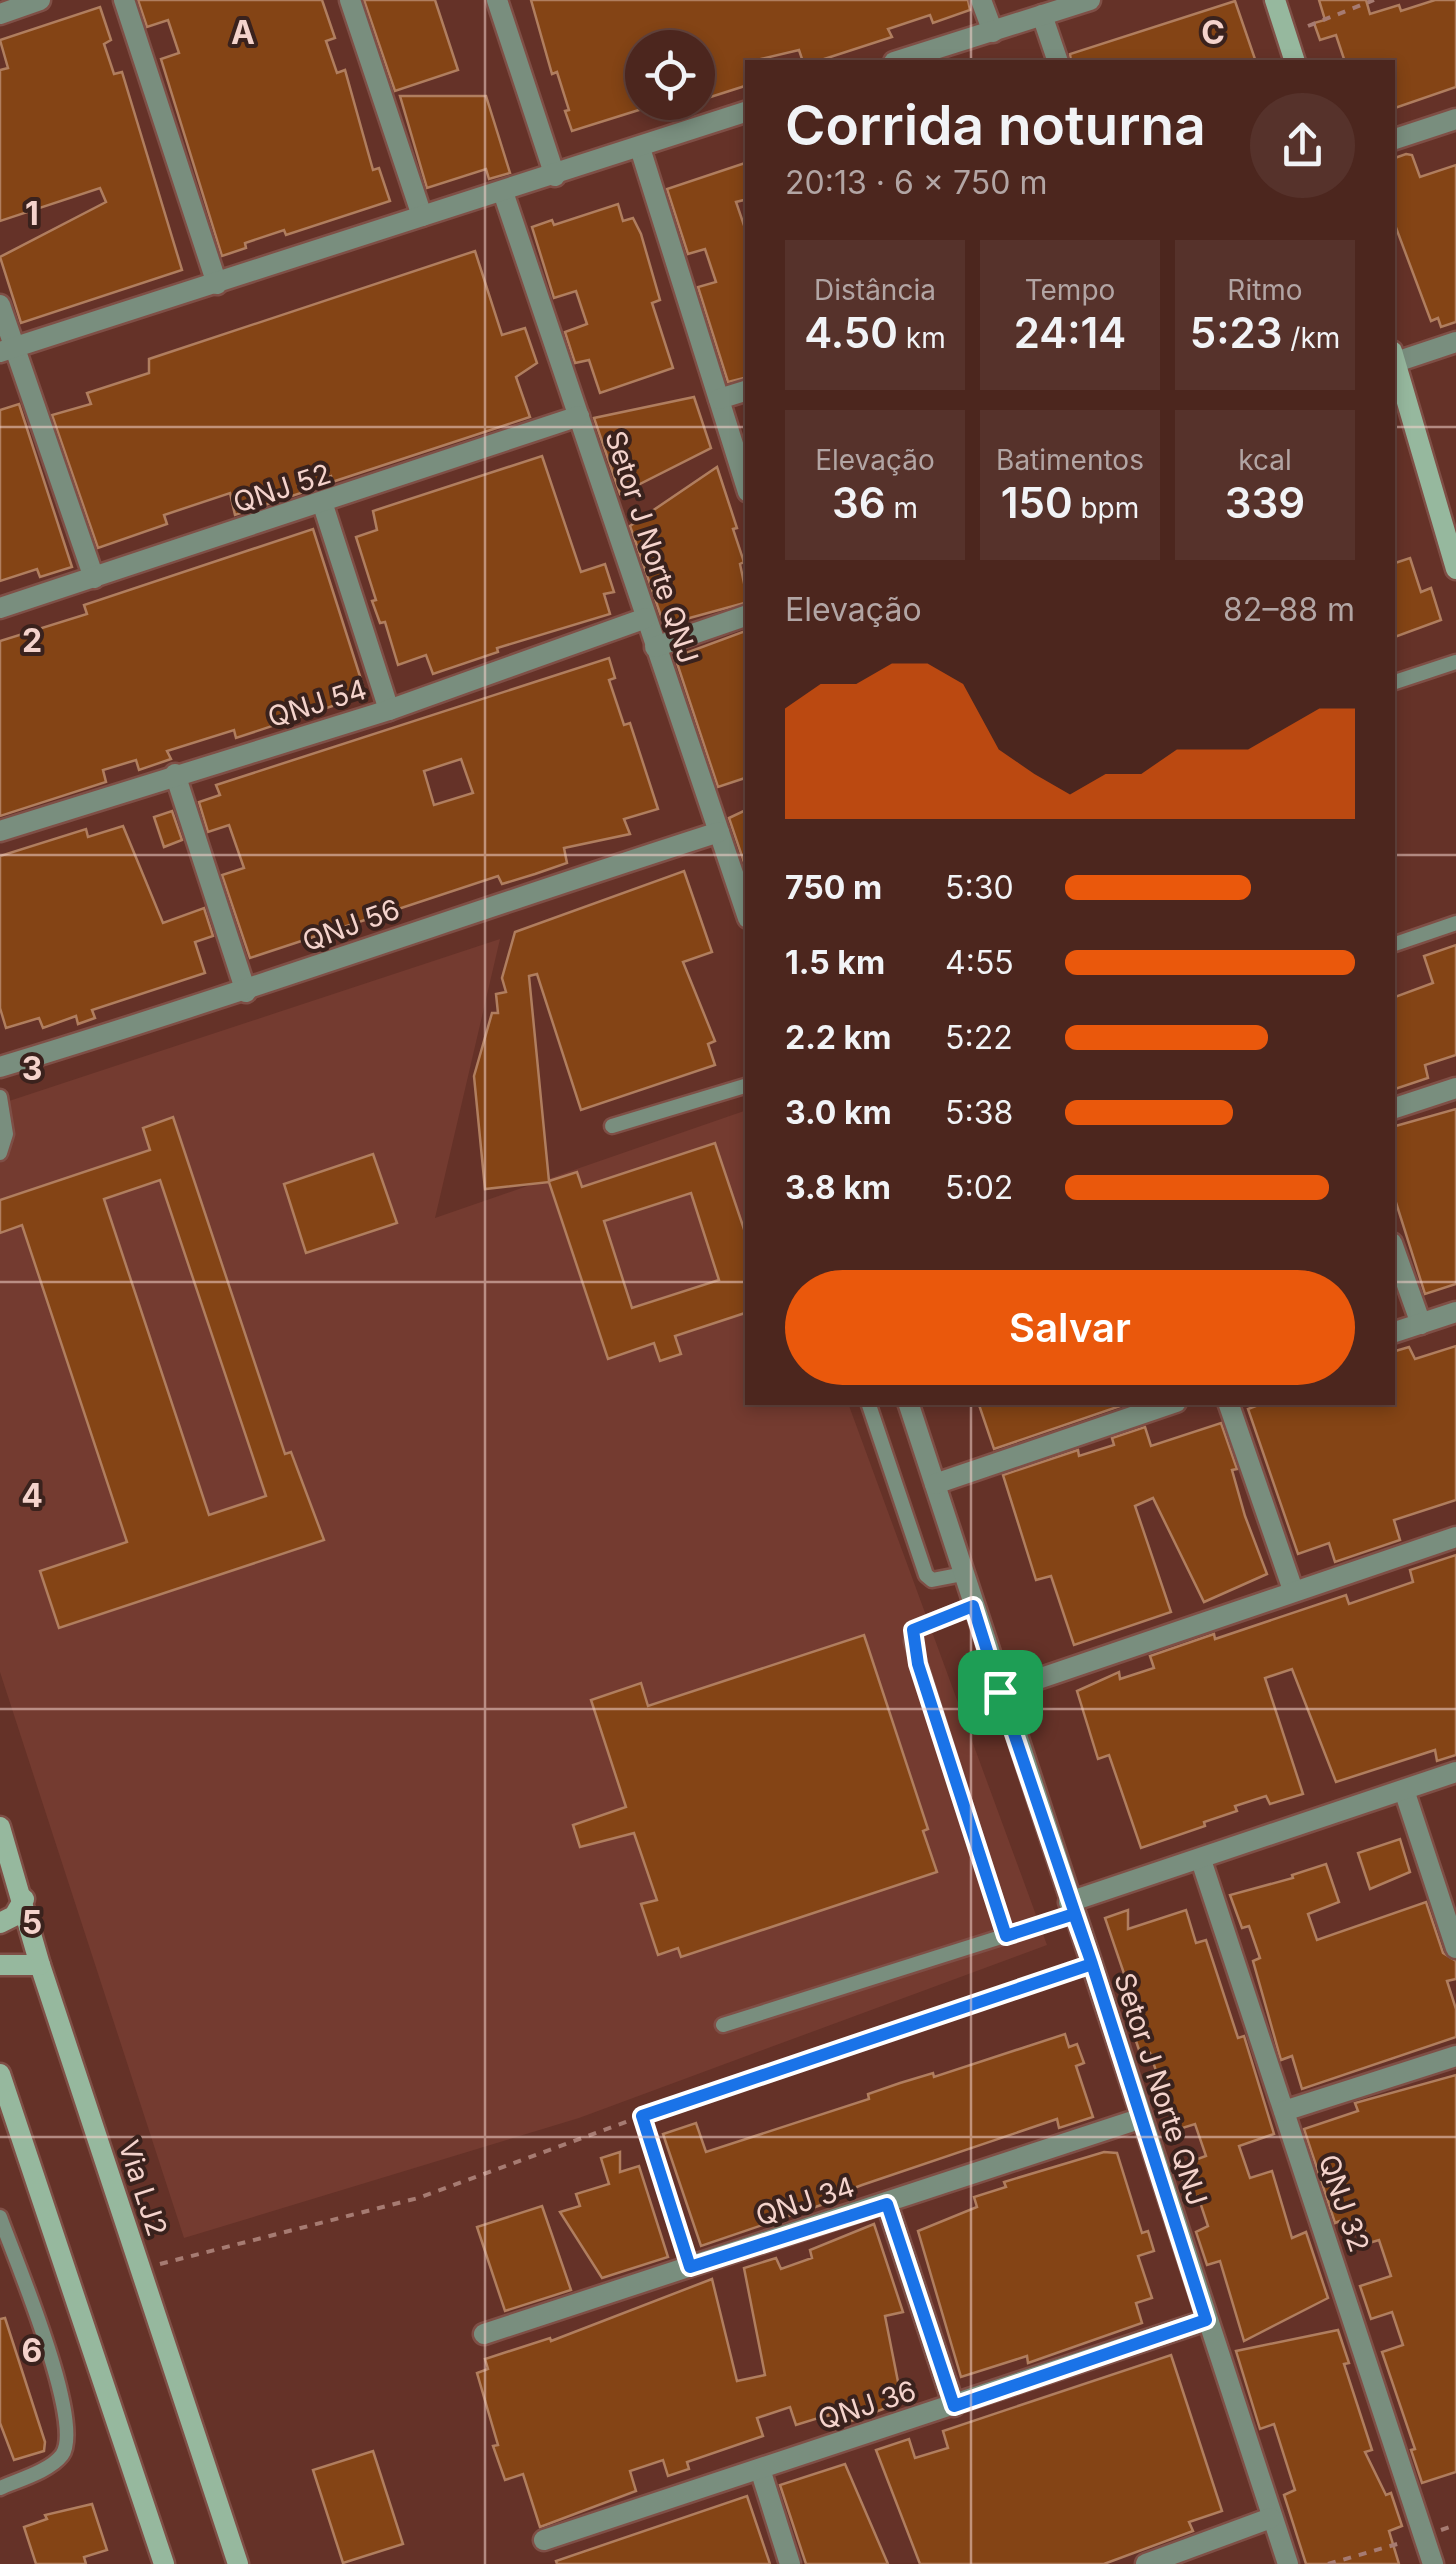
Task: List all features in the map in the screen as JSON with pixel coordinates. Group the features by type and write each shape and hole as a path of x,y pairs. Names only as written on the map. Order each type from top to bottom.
{"main road":[{"path":"1275,0 1294,60"},
{"path":"1395,360 1456,568"},
{"name":"Via LJ2","path":"0,1827 40,1965 238,2564"},
{"path":"0,1923 14,1916 24,1900"},
{"path":"0,1965 40,1965"},
{"path":"0,2074 164,2564"}],"street":[{"path":"0,14 40,0"},
{"path":"124,0 217,284"},
{"path":"350,0 422,216"},
{"path":"498,0 555,176"},
{"path":"982,0 993,32"},
{"path":"901,60 1090,0"},
{"path":"1042,15 1057,60"},
{"path":"7,349 745,112"},
{"path":"1395,139 1456,119"},
{"path":"640,148 745,482"},
{"name":"Setor J Norte QNJ","path":"504,192 745,903"},
{"path":"0,305 7,349 94,578"},
{"path":"1395,357 1456,342"},
{"path":"719,399 745,391"},
{"name":"QNJ 52","path":"0,608 323,505 579,416"},
{"path":"323,505 388,710"},
{"path":"656,647 745,616"},
{"name":"QNJ 54","path":"0,831 388,710 646,618"},
{"path":"175,774 246,992"},
{"name":"QNJ 56","path":"0,1067 246,992 468,912 719,832"},
{"path":"1395,1109 1456,1088"},
{"path":"1395,1250 1421,1324"},
{"path":"1395,1332 1456,1312"},
{"name":"Setor J Norte QNJ","path":"909,1405 1288,2564"},
{"path":"934,1484 1167,1405"},
{"path":"1229,1405 1294,1590"},
{"path":"1000,1692 1456,1536"},
{"path":"1071,1908 1456,1772"},
{"path":"1404,1790 1456,1948"},
{"name":"QNJ 32","path":"1201,1860 1433,2564"},
{"path":"1284,2111 1456,2056"},
{"name":"QNJ 34","path":"484,2334 1142,2118"},
{"path":"887,2204 954,2406"},
{"name":"QNJ 36","path":"544,2540 1206,2320"},
{"path":"760,2469 790,2564"},
{"path":"1146,2564 1271,2518"}],"lane":[{"path":"1395,682 1456,662"},
{"path":"1395,944 1456,924"},
{"path":"612,1126 745,1086"},
{"path":"0,1097 6,1134 0,1153"},
{"path":"869,1405 926,1575 932,1580 963,1574"},
{"path":"973,1606 921,1624 913,1630 912,1641 1006,1936"},
{"path":"723,2025 1006,1936 1071,1908"},
{"path":"0,2217 63,2396 70,2435 55,2462 0,2488"}],"path":[{"path":"1285,35 1374,0"},
{"path":"141,2270 418,2198 642,2116 1092,1964"},
{"path":"642,2116 690,2267"},
{"path":"1328,2564 1456,2525"}],"shaded area":[{"path":"500,939 435,1218 745,1111 745,1405 849,1405 1047,1945 579,2118 184,2238 0,1672 0,1104"}],"building":[{"path":"138,0 322,0 335,38 326,41 337,73 345,70 373,170 379,168 390,201 286,235 284,230 245,243 246,248 222,256 161,59 179,53 168,20 147,27"},
{"path":"364,0 435,0 458,70 395,91"},
{"path":"531,0 968,0 970,10 933,23 930,15 888,29 892,37 821,60 802,60 799,50 745,60 745,86 715,96 715,30 625,30 625,114 572,131 557,72 552,74"},
{"path":"1319,0 1366,0 1370,14 1399,5 1401,11 1435,0 1456,0 1456,87 1395,108 1395,60 1344,60 1336,35 1320,40 1314,23 1325,20"},
{"path":"1235,1 1255,60 1071,60 1070,54"},
{"path":"100,7 111,40 104,44 114,74 122,72 182,270 21,323 0,257 106,202 100,188 0,221 0,70 8,68 0,40"},
{"path":"400,96 486,96 510,173 489,179 486,169 427,188"},
{"path":"1412,155 1420,177 1456,165 1456,322 1441,327 1438,318 1431,321 1395,225 1395,158"},
{"path":"745,163 745,200 736,202 745,228 745,378 728,382 698,287 716,282 705,249 688,254 667,189"},
{"path":"618,204 623,221 633,218 641,234 660,300 652,303 673,368 600,393 589,360 575,363 565,332 587,324 576,291 554,298 532,227 552,220 554,225"},
{"path":"475,251 502,335 525,328 537,363 516,377 530,417 332,482 331,476 299,486 301,493 235,515 230,493 164,515 167,524 98,548 52,415 91,404 87,393 149,373 149,359"},
{"path":"694,397 711,448 620,494 594,418"},
{"path":"19,404 72,567 40,577 37,569 0,581 0,410"},
{"path":"542,456 581,572 605,564 614,592 604,594 610,614 497,648 498,652 433,674 426,655 398,665 385,622 380,623 372,601 376,600 356,537 377,530 373,511"},
{"path":"717,467 737,528 733,529 744,562 740,564 745,603 664,625 630,526"},
{"path":"313,529 366,695 236,738 234,730 167,751 171,759 139,770 136,760 103,770 106,782 0,816 0,641 87,614 84,605"},
{"path":"1410,558 1421,592 1431,588 1441,620 1395,637 1395,563"},
{"path":"745,631 745,778 718,787 675,657"},
{"path":"609,658 615,678 609,680 624,725 630,723 658,809 624,819 630,834 564,848 567,863 502,884 498,876 250,958 222,875 244,868 229,825 208,832 199,802 220,795 216,785","holes":["461,759 473,793 434,805 424,771"]},
{"path":"745,810 745,865 729,818"},
{"path":"172,811 182,840 164,847 154,817"},
{"path":"123,826 163,923 204,908 213,936 195,942 205,973 92,1010 95,1018 78,1024 76,1016 43,1028 39,1018 6,1028 0,1008 0,856 86,829 88,837"},
{"path":"684,871 712,952 683,962 715,1041 708,1044 715,1065 581,1110 537,974 529,976 549,1181 577,1172 582,1187 715,1143 745,1232 745,1313 675,1336 681,1354 660,1361 654,1343 608,1359 549,1182 485,1189 474,1076 492,1013 498,1013 496,994 506,992 502,978 515,932","holes":["691,1193 719,1280 632,1308 604,1221"]},
{"path":"1456,945 1456,1055 1425,1065 1428,1078 1395,1089 1395,997 1433,983 1424,956"},
{"path":"1456,1109 1456,1284 1425,1294 1395,1199 1395,1126"},
{"path":"173,1117 285,1454 291,1452 324,1540 59,1628 40,1571 127,1542 22,1225 0,1233 0,1200 150,1150 143,1128","holes":["160,1180 266,1496 209,1515 104,1199"]},
{"path":"373,1154 397,1223 306,1253 284,1184"},
{"path":"1456,1346 1456,1500 1394,1520 1400,1540 1335,1562 1329,1543 1298,1554 1248,1409 1258,1405 1395,1405 1395,1351 1409,1347 1415,1359"},
{"path":"979,1405 1123,1405 994,1449"},
{"path":"1221,1423 1237,1469 1232,1470 1245,1516 1267,1574 1204,1602 1153,1498 1135,1506 1171,1612 1074,1645 1051,1576 1036,1580 1003,1475 1078,1450 1079,1456 1114,1445 1112,1438 1145,1427 1151,1446"},
{"path":"1456,1555 1456,1755 1437,1761 1435,1750 1336,1782 1292,1669 1265,1678 1303,1794 1270,1804 1266,1796 1235,1806 1237,1811 1204,1822 1205,1826 1141,1848 1109,1755 1098,1759 1077,1691 1119,1672 1120,1679 1154,1668 1150,1656 1214,1634 1215,1639 1346,1595 1349,1604 1413,1582 1410,1570"},
{"path":"864,1635 928,1829 923,1831 937,1872 681,1957 678,1948 658,1955 641,1904 657,1900 634,1833 580,1847 573,1825 626,1807 591,1700 641,1683 648,1706"},
{"path":"1400,1839 1410,1872 1370,1889 1358,1853"},
{"path":"1326,1864 1339,1902 1308,1914 1317,1940 1426,1902 1443,1953 1456,1961 1456,1979 1447,1981 1456,2009 1456,2037 1302,2089 1292,2056 1281,2060 1253,1961 1260,1958 1249,1926 1242,1928 1230,1895 1293,1878 1292,1875"},
{"path":"1128,1910 1128,1929 1186,1910 1196,1943 1206,1940 1238,2038 1244,2036 1274,2134 1239,2146 1250,2178 1272,2171 1292,2238 1306,2232 1328,2298 1244,2341 1220,2261 1207,2265 1196,2232 1208,2226 1198,2196 1189,2199 1178,2166 1206,2156 1195,2124 1176,2130 1150,2053 1141,2056 1134,2035 1144,2032 1105,1918"},
{"path":"1065,2034 1069,2047 1077,2044 1084,2063 1076,2066 1093,2117 1059,2128 1057,2119 862,2185 828,2198 830,2202 701,2246 663,2134 696,2123 706,2152 869,2099 868,2094 900,2083 933,2073 934,2077"},
{"path":"1456,2075 1456,2472 1422,2483 1411,2450 1415,2449 1382,2352 1403,2345 1392,2312 1371,2319 1360,2286 1391,2276 1379,2240 1369,2243 1364,2228 1345,2235 1340,2221 1335,2223 1304,2129 1358,2111 1355,2103"},
{"path":"620,2152 620,2172 639,2166 668,2257 602,2278 560,2212 580,2206 576,2194 609,2184 601,2158"},
{"path":"1104,2152 1117,2153 1142,2233 1148,2231 1154,2251 1138,2256 1152,2298 1136,2303 1142,2323 1028,2363 1027,2356 961,2377 918,2231 977,2207 974,2197 1006,2187 1004,2182"},
{"path":"542,2206 571,2290 505,2311 477,2227"},
{"path":"874,2224 903,2312 885,2316 902,2402 833,2428 828,2415 796,2425 790,2407 757,2418 763,2436 687,2462 689,2469 668,2476 663,2460 630,2471 636,2491 540,2527 523,2474 505,2480 493,2446 498,2445 477,2373 488,2369 485,2359 550,2338 551,2341 712,2279 737,2381 765,2375 744,2268 776,2258 781,2269 812,2258 810,2250"},
{"path":"5,2318 45,2442 44,2451 14,2460 0,2423 0,2319"},
{"path":"1338,2330 1349,2363 1344,2364 1372,2450 1365,2452 1386,2495 1391,2493 1402,2526 1389,2531 1399,2564 1306,2564 1284,2495 1295,2490 1274,2424 1260,2429 1236,2351"},
{"path":"1171,2355 1222,2511 1189,2522 1193,2531 1104,2564 920,2564 876,2450 909,2439 915,2458 948,2448 943,2431"},
{"path":"373,2451 403,2544 343,2563 313,2470"},
{"path":"845,2464 888,2564 806,2564 780,2485"},
{"path":"747,2496 770,2564 557,2564 556,2561"},
{"path":"92,2504 107,2550 84,2557 86,2564 36,2564 24,2527 47,2519 45,2515"}],"route":[{"path":"1000,1692 973,1606 913,1630 918,1664 1006,1936 1074,1914 1092,1964 1206,2320 954,2406 887,2204 690,2267 642,2116 1092,1964 1000,1692"}]}
